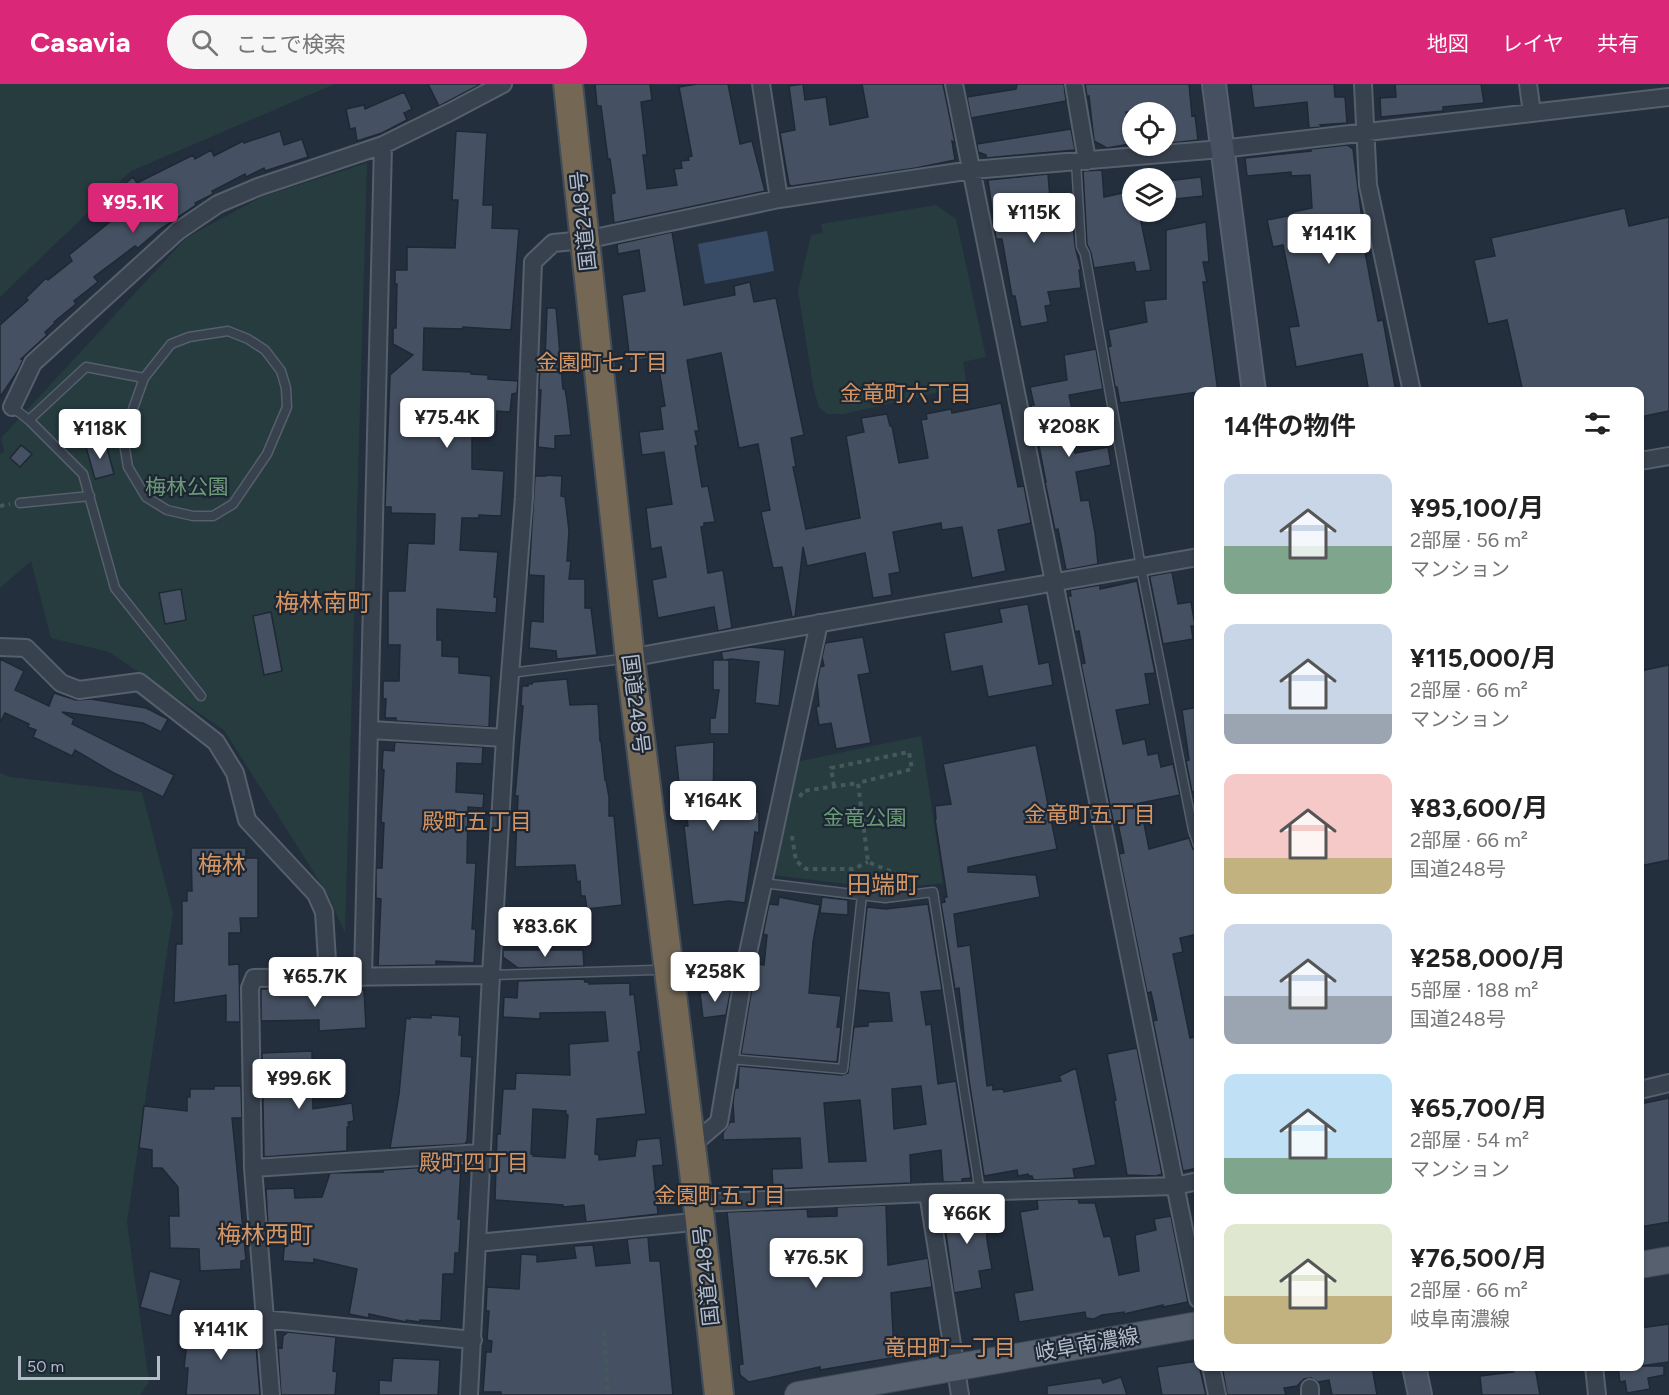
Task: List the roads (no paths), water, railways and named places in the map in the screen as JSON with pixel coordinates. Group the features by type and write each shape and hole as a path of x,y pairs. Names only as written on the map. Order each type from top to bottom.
{"highway":[{"name":"国道248号","path":"553,84 576,241 654,970 719,1395"},
{"name":"国道248号","path":"568,84 576,241"},
{"name":"国道248号","path":"622,659 691,1146 691,1213 702,1395"}],"main road":[{"path":"1644,1248 1669,1244"},
{"path":"1644,1264 1669,1260"},
{"name":"岐阜南濃線","path":"798,1395 957,1380 1194,1326"},
{"name":"岐阜南濃線","path":"864,1395 1194,1339"}],"street":[{"path":"12,407 33,363 178,231 218,204 383,145 502,84"},
{"path":"761,84 779,199"},
{"path":"954,84 1194,1279"},
{"path":"1074,84 1081,161"},
{"path":"1214,84 1253,387"},
{"path":"1363,84 1368,185 1411,387"},
{"path":"1528,84 1532,113"},
{"path":"470,1395 490,975 505,738 524,497 533,262 553,243 576,241 779,199 972,170 1221,149 1532,113 1665,93"},
{"path":"363,977 383,145"},
{"path":"1644,460 1669,456"},
{"path":"622,659 1194,558"},
{"path":"691,1146 720,1122 745,967 819,623"},
{"path":"0,647 26,648 61,683 79,690 139,682 216,742 235,773 247,820 316,894 324,912 327,977"},
{"path":"370,730 505,738"},
{"path":"271,1395 263,1319 253,1168 250,988 254,978 490,975"},
{"path":"1644,1089 1669,1083"},
{"path":"253,1168 481,1153"},
{"path":"477,1243 691,1213 928,1193 1175,1186 1194,1182"},
{"path":"928,1193 957,1380"},
{"path":"263,1319 473,1340"},
{"path":"1212,1371 1217,1395"},
{"path":"1415,1371 1420,1395"},
{"path":"1594,1371 1597,1395"}],"lane":[{"path":"1081,161 1081,246 1085,254 1141,567 1194,833"},
{"path":"228,331 248,339 265,350 281,371 286,388 287,407 267,454 233,504 213,516 193,516 166,510 146,497 128,466 123,437 144,378 171,344 189,337 228,331"},
{"path":"29,420 86,367 144,378"},
{"path":"12,407 29,420 83,474 116,588 201,696"},
{"path":"20,503 90,496"},
{"path":"510,673 622,659"},
{"path":"763,883 885,898 933,892 980,1192"},
{"path":"730,1059 843,1069 862,895"},
{"path":"490,975 654,970"}],"water":[{"path":"767,231 774,271 705,284 698,244"}],"district":[{"name":"金園町七丁目","path":"602,362"},
{"name":"金竜町六丁目","path":"906,393"},
{"name":"梅林南町","path":"323,602"},
{"name":"金竜町五丁目","path":"1090,814"},
{"name":"殿町五丁目","path":"477,821"},
{"name":"梅林","path":"222,864"},
{"name":"田端町","path":"883,884"},
{"name":"殿町四丁目","path":"474,1162"},
{"name":"金園町五丁目","path":"720,1195"},
{"name":"梅林西町","path":"265,1234"},
{"name":"竜田町一丁目","path":"950,1347"}],"park label":[{"name":"梅林公園","path":"187,486"},
{"name":"金竜公園","path":"865,817"}]}
